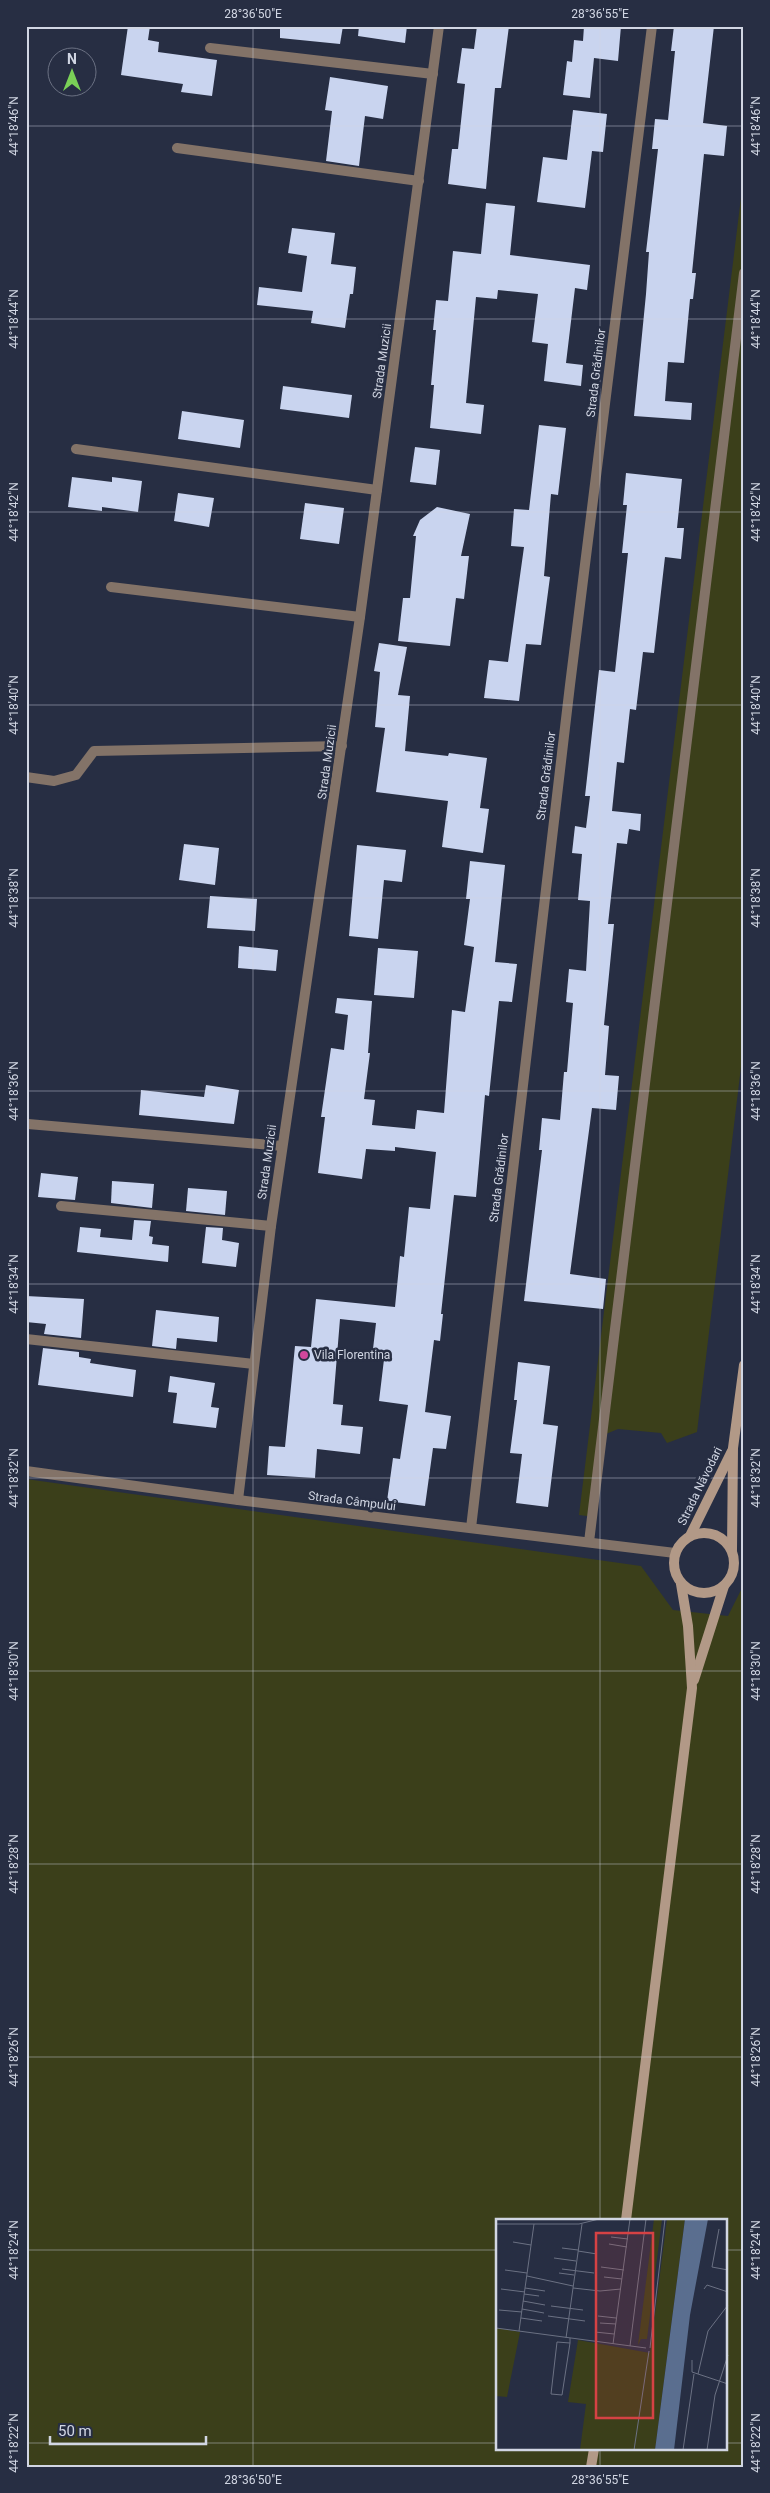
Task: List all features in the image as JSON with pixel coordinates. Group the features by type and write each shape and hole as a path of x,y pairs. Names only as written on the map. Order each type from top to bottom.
{"main road":[{"name":"Strada Năvodari","path":"732,1550 733,1448 744,1365"},
{"name":"Strada Năvodari","path":"690,1536 733,1448"},
{"path":"626,2219 692,1688 724,1586 734,1570 732,1550 718,1536 708,1533 690,1536 682,1541 675,1553 673,1566 681,1584 688,1626 692,1688"},
{"path":"681,1584 695,1593 705,1594 724,1586"},
{"path":"591,2467 594,2450"}],"street":[{"name":"Strada Muzicii","path":"238,1500 271,1226 342,746 439,26"},
{"name":"Strada Grădinilor","path":"470,1528 570,685 652,26"},
{"path":"210,48 433,74"},
{"path":"177,148 419,181"},
{"path":"589,1542 744,273"},
{"path":"76,449 377,490"},
{"path":"111,587 360,617"},
{"path":"26,777 54,781 76,775 94,751 342,746"},
{"path":"28,1124 282,1146"},
{"path":"61,1206 271,1226"},
{"path":"26,1339 254,1364"},
{"name":"Strada Câmpului","path":"26,1471 238,1500 675,1553"}],"green space":[{"path":"744,173 744,1042 697,1432 667,1443 661,1433 618,1429 606,1434 595,1517 579,1515"},
{"path":"26,1479 641,1566 673,1610 728,1616 744,1584 744,2467 26,2467"}],"building":[{"path":"128,26 150,26 148,40 159,42 158,52 217,60 212,96 181,92 183,84 121,75"},
{"path":"280,26 343,26 340,44 280,38"},
{"path":"359,26 407,26 405,43 358,36"},
{"path":"477,26 509,26 501,88 495,88 486,189 448,184 452,149 458,149 465,84 457,83 462,48 474,49"},
{"path":"584,26 621,26 618,61 594,58 590,98 563,95 567,61 572,62 574,40 583,41"},
{"path":"674,26 714,26 703,123 727,126 724,156 704,154 692,273 696,273 693,299 690,299 684,363 668,362 665,401 692,403 691,420 634,416 646,294 649,252 646,252 658,149 652,149 655,119 668,120 675,51 671,51"},
{"path":"330,77 388,86 383,119 365,116 359,166 326,161 332,111 325,110"},
{"path":"573,110 607,114 603,152 592,151 585,208 537,202 543,157 567,160"},
{"path":"486,203 515,206 510,255 590,265 587,290 575,288 566,363 583,365 581,386 544,381 548,344 532,342 538,294 498,290 497,299 476,297 466,403 484,405 481,434 430,428 434,385 431,385 436,330 433,330 436,300 448,301 453,251 481,254"},
{"path":"292,228 335,233 331,264 356,267 353,294 350,294 345,328 311,323 313,311 257,305 259,287 302,292 307,256 288,253"},
{"path":"283,386 352,395 349,418 280,409"},
{"path":"182,411 244,420 240,448 178,439"},
{"path":"539,425 566,428 558,495 551,494 544,576 550,577 541,645 526,644 519,701 484,698 489,660 508,662 524,547 511,546 514,509 529,510"},
{"path":"415,447 440,450 436,485 410,482"},
{"path":"626,473 682,479 677,528 684,528 681,559 665,557 654,653 643,652 636,710 630,709 624,763 617,762 612,811 641,814 640,831 629,829 627,844 617,843 608,924 614,924 604,1025 609,1026 605,1075 619,1076 616,1110 592,1108 570,1274 606,1279 603,1309 524,1301 542,1150 539,1150 542,1118 560,1120 564,1072 567,1072 573,1003 566,1002 569,969 586,971 590,901 578,900 582,854 572,853 575,826 586,828 590,796 585,796 599,670 615,672 628,553 622,553 627,505 623,505"},
{"path":"72,477 112,482 112,477 142,481 138,512 102,507 102,511 68,507"},
{"path":"178,493 214,498 209,527 174,521"},
{"path":"305,503 344,508 339,544 300,539"},
{"path":"437,507 470,514 461,556 469,556 464,599 456,598 450,646 398,641 403,598 410,598 416,536 413,536 420,520"},
{"path":"379,643 407,647 398,695 410,696 405,751 448,756 449,753 487,758 480,808 489,809 483,853 442,847 448,801 376,792 385,728 375,727 380,672 374,671"},
{"path":"184,844 219,848 215,885 179,880"},
{"path":"357,845 406,850 402,882 384,880 378,939 349,936"},
{"path":"470,861 505,865 495,962 517,964 512,1002 499,1001 489,1096 485,1095 476,1197 454,1195 441,1314 443,1314 440,1341 434,1340 425,1412 451,1416 446,1449 433,1448 425,1506 387,1501 393,1458 400,1459 408,1405 379,1401 385,1351 373,1349 376,1323 340,1319 333,1404 343,1405 341,1425 363,1427 360,1454 317,1449 315,1478 267,1475 269,1446 285,1447 295,1346 311,1347 316,1299 395,1307 400,1256 404,1257 409,1207 430,1209 436,1152 395,1147 395,1151 366,1149 362,1179 318,1173 325,1117 321,1117 331,1048 344,1050 348,1015 335,1013 337,998 372,1001 368,1053 370,1053 364,1099 375,1100 372,1125 415,1129 417,1110 444,1113 452,1010 465,1012 474,947 464,945 470,899 466,899"},
{"path":"210,896 257,899 255,931 207,928"},
{"path":"239,946 278,950 276,971 238,968"},
{"path":"378,948 418,951 414,998 374,995"},
{"path":"206,1085 239,1090 234,1124 139,1115 141,1090 204,1097"},
{"path":"41,1173 78,1177 75,1200 38,1197"},
{"path":"112,1181 154,1184 152,1208 111,1203"},
{"path":"188,1188 227,1191 225,1215 186,1211"},
{"path":"134,1220 151,1221 149,1236 153,1237 152,1244 169,1246 168,1262 77,1252 80,1227 101,1229 100,1237 132,1240"},
{"path":"206,1227 223,1228 222,1240 239,1243 236,1267 202,1263"},
{"path":"26,1296 84,1299 81,1338 44,1334 46,1324 26,1322"},
{"path":"156,1310 219,1317 217,1342 177,1338 176,1349 152,1346"},
{"path":"43,1348 79,1352 79,1357 91,1359 90,1363 136,1370 133,1397 38,1385"},
{"path":"518,1362 550,1366 543,1424 558,1426 548,1507 516,1503 522,1454 510,1453 517,1400 514,1400"},
{"path":"170,1376 215,1383 211,1407 219,1408 216,1428 173,1423 177,1393 168,1392"}],"place":[{"name":"Vila Florentina","path":"304,1355"}]}
